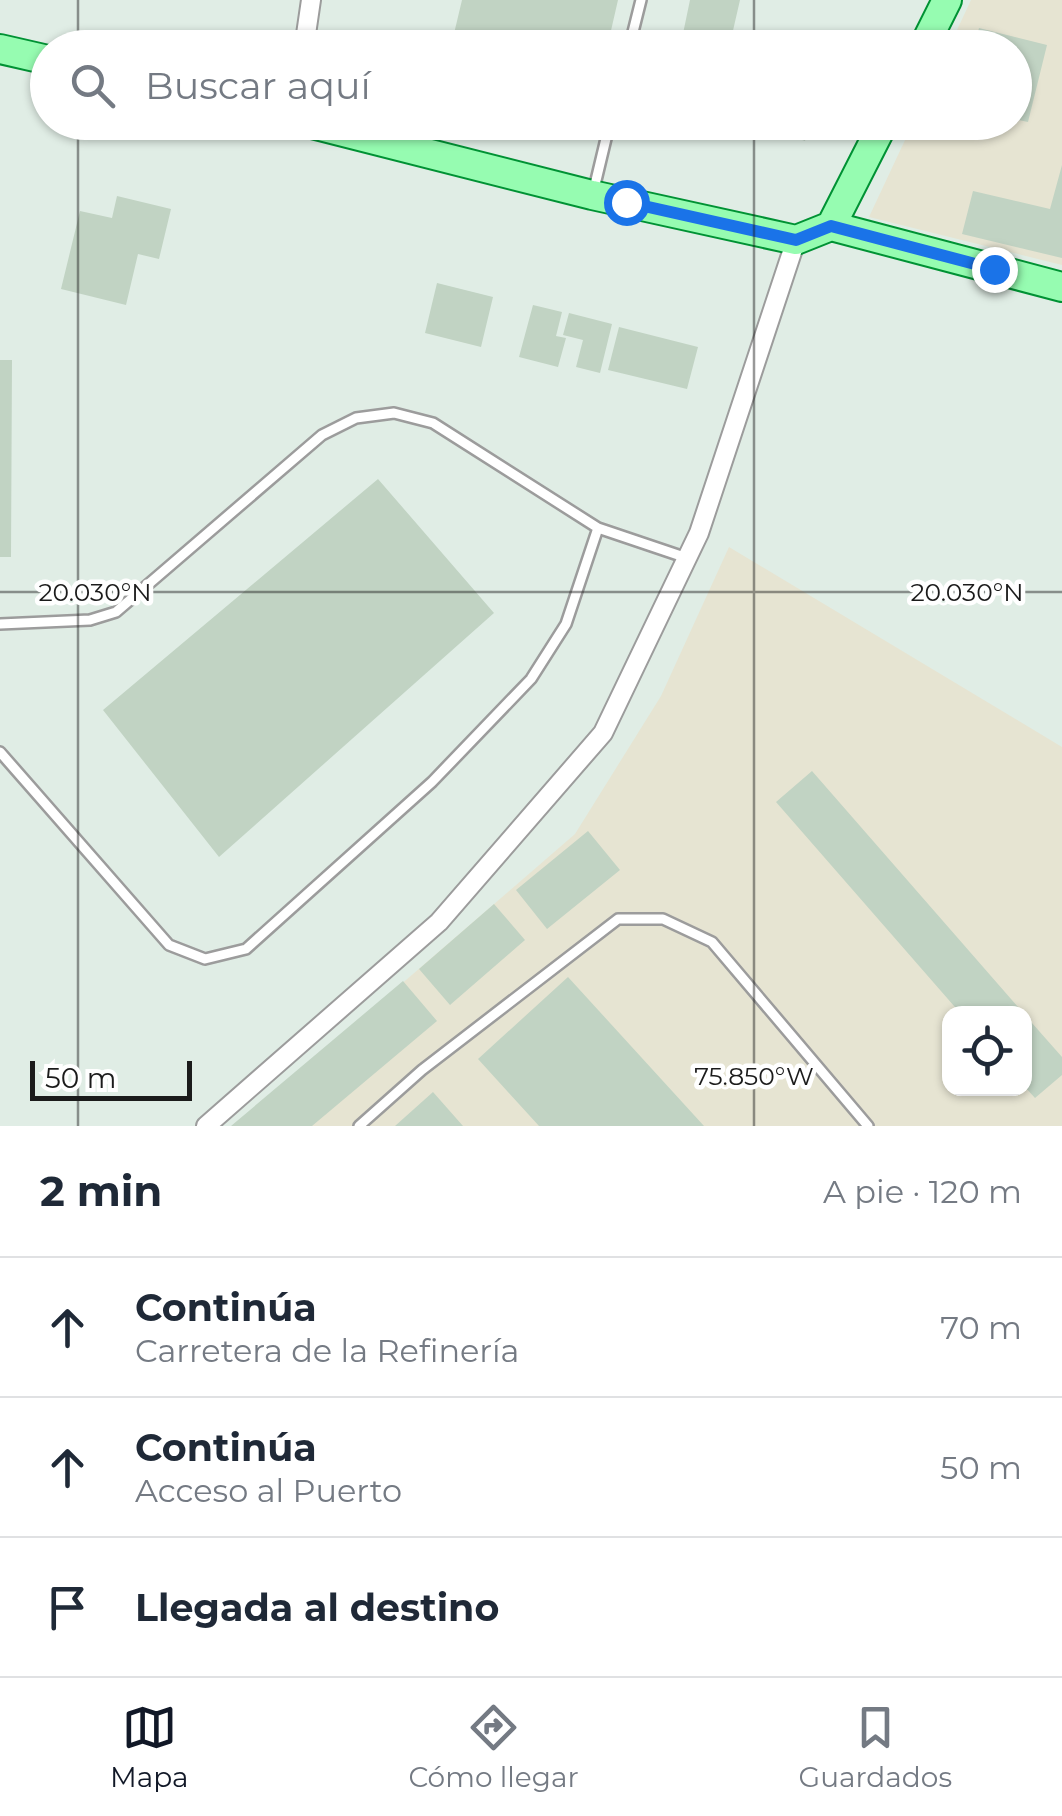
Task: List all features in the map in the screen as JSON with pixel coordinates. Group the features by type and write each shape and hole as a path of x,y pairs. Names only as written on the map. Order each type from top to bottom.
{"main road":[{"path":"932,30 947,0"},
{"path":"0,49 30,56"},
{"path":"375,140 592,195 796,240 831,226 1062,287"},
{"path":"831,226 875,140"}],"street":[{"path":"307,30 311,0"},
{"path":"206,1126 438,922 603,733 699,532 796,240"}],"lane":[{"path":"634,30 641,0"},
{"path":"592,195 605,140"},
{"path":"0,624 90,620 116,612 322,435 356,418 394,413 433,423 598,528 687,558"},
{"path":"0,752 169,945 205,958 246,949 432,782 532,680 566,624 598,528"},
{"path":"359,1126 422,1070 618,919 663,919 712,942 868,1126"}],"shaded area":[{"path":"971,0 1062,0 1062,265 869,217 905,140 1032,140 1032,30 957,30"},
{"path":"729,547 1062,747 1062,1126 237,1126 575,834 661,696"}],"building":[{"path":"462,0 618,0 611,30 455,30"},
{"path":"690,0 740,0 733,30 684,30"},
{"path":"1032,41 1047,45 1032,106"},
{"path":"1062,165 1062,258 962,234 973,191 1050,209"},
{"path":"117,196 171,209 159,259 138,254 126,305 61,289 80,211 112,218"},
{"path":"437,283 493,297 481,347 425,333"},
{"path":"533,305 562,312 556,336 566,338 558,367 519,357"},
{"path":"569,313 612,324 600,373 576,367 583,340 563,335"},
{"path":"619,327 698,347 687,389 608,370"},
{"path":"0,360 12,360 11,557 0,557"},
{"path":"378,479 494,613 219,857 103,710"},
{"path":"812,771 1017,1006 954,1006 776,802"},
{"path":"588,831 620,870 547,929 516,890"},
{"path":"494,904 525,940 450,1005 419,969"},
{"path":"568,977 704,1126 539,1126 478,1059"},
{"path":"403,981 437,1021 312,1126 231,1126"},
{"path":"1032,1023 1062,1057 1062,1075 1035,1098"},
{"path":"433,1092 463,1126 395,1126"}],"route":[{"path":"626,202 796,240 831,226 994,269"}]}
